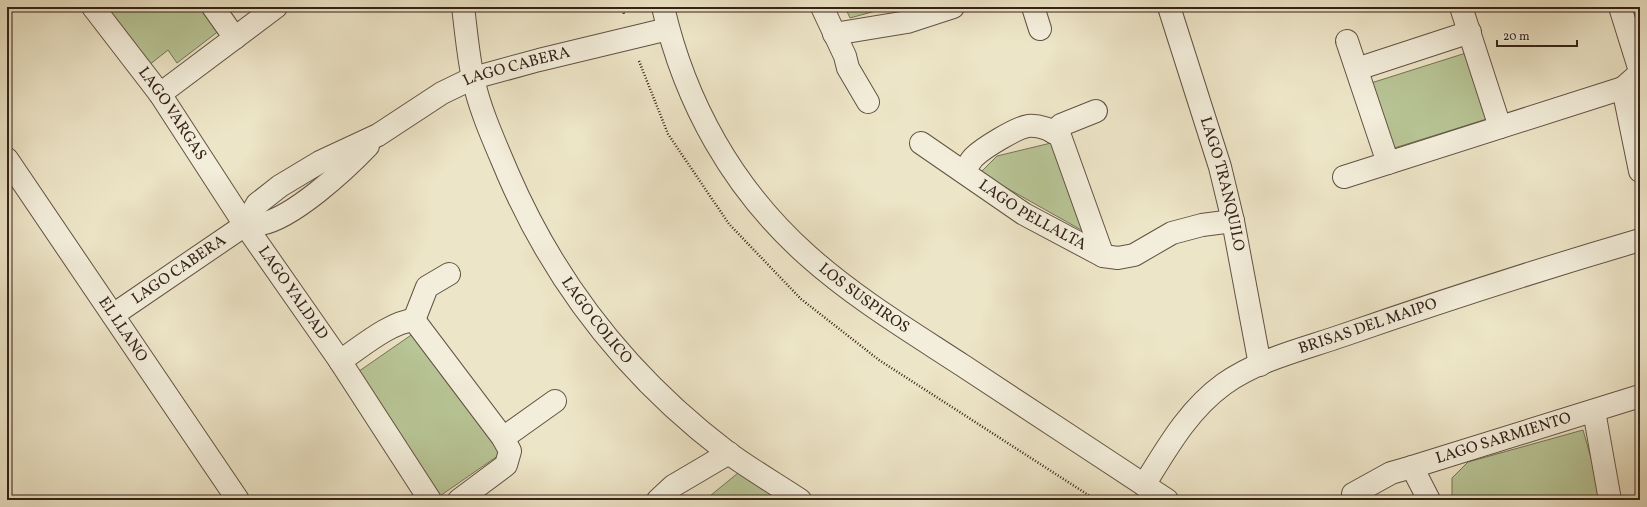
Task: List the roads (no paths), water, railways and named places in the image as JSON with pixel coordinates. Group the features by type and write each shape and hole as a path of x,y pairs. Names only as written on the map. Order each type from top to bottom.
{"street":[{"name":"LAGO VARGAS","path":"93,7 160,94 245,225"},
{"path":"213,7 235,38"},
{"path":"160,94 276,7"},
{"name":"LAGO COLICO","path":"462,7 473,78 499,152 516,194 536,234 584,309 634,368 694,425 729,453 798,500"},
{"name":"LOS SUSPIROS","path":"663,7 668,29 688,89 717,146 761,209 784,233 808,256 861,298 1167,500"},
{"path":"822,7 845,56 848,68 868,102"},
{"path":"834,34 907,22 953,7"},
{"path":"1033,7 1040,29"},
{"name":"LAGO TRANQUILO","path":"1169,7 1220,167 1233,221 1260,365"},
{"path":"1461,7 1500,127"},
{"path":"1344,177 1623,88 1640,72 1620,7"},
{"name":"LAGO CABERA","path":"113,315 245,225 257,204 280,186 320,162 378,135 442,93 473,78 539,60 668,29"},
{"path":"1357,69 1470,32"},
{"path":"1347,41 1388,163"},
{"path":"1623,88 1640,171"},
{"path":"1052,132 1061,125 1096,111"},
{"name":"LAGO PELLALTA","path":"964,172 974,157 997,140 1028,126 1044,128 1060,136 1103,256"},
{"name":"LAGO PELLALTA","path":"921,142 1024,214 1103,256 1118,258 1134,254 1172,233 1202,225 1233,221"},
{"name":"EL LLANO","path":"7,159 238,500"},
{"name":"LAGO YALDAD","path":"245,225 340,361 430,500"},
{"name":"BRISAS DEL MAIPO","path":"1144,485 1190,416 1225,384 1260,365 1450,300 1640,240"},
{"path":"414,320 427,287 449,274"},
{"path":"340,361 394,326 407,320 414,320"},
{"path":"414,320 504,438 510,451 506,465 459,500"},
{"name":"LAGO SARMIENTO","path":"1353,494 1391,473 1640,396"},
{"path":"504,438 555,401"},
{"name":"LAGO SARMIENTO","path":"1594,411 1610,500"},
{"path":"658,500 673,486 729,453"},
{"name":"LAGO SARMIENTO","path":"1412,467 1429,500"}]}
